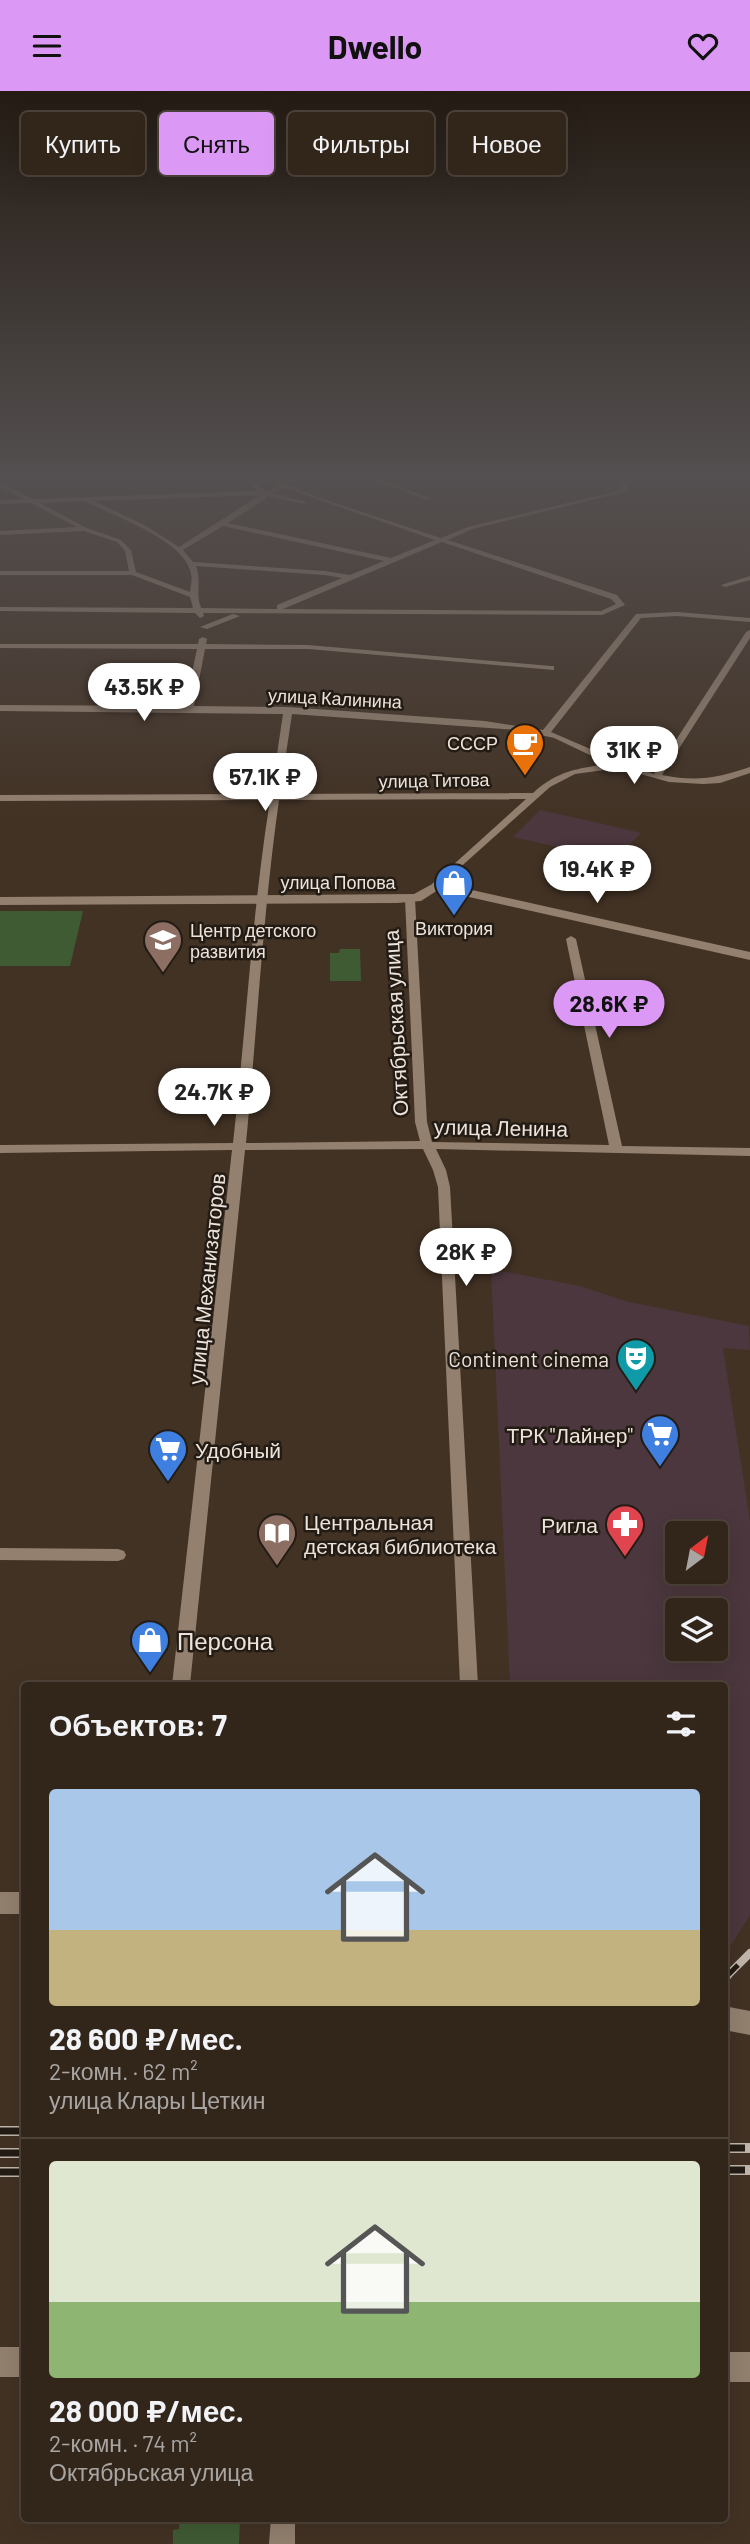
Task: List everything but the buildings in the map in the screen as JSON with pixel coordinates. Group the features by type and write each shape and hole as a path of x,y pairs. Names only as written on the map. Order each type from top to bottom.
{"street":[{"path":"179,590 193,596"},
{"path":"189,709 204,627 193,596 194,590"},
{"path":"204,627 220,619 268,610 321,590"},
{"path":"0,610 602,613 619,607 621,603 614,597 595,590"},
{"path":"546,733 634,619 646,615 750,620"},
{"path":"658,775 750,632"},
{"path":"0,646 337,648 551,668"},
{"name":"улица Калинина","path":"0,708 288,710 505,726 567,739 620,765 658,775 717,782 750,770"},
{"name":"улица Механизаторов","path":"181,1682 274,798 288,710"},
{"path":"436,886 533,796 564,775 620,765"},
{"name":"улица Титова","path":"0,799 533,796"},
{"path":"436,886 750,956"},
{"name":"улица Попова","path":"0,901 413,898 436,886"},
{"path":"413,898 461,893"},
{"name":"Октябрьская улица","path":"413,898 421,1122 441,1168 444,1187 469,1682"},
{"path":"571,939 616,1148"},
{"name":"улица Ленина","path":"0,1149 429,1145 750,1152"},
{"path":"0,1554 118,1555"},
{"path":"0,1903 21,1903"},
{"path":"728,2019 750,2023"},
{"path":"0,2362 21,2362"},
{"path":"728,2367 750,2367"},
{"path":"282,2544 283,2522"}],"shaded area":[{"path":"540,810 641,833 615,860 513,837"},
{"path":"491,1269 580,1286 625,1301 749,1326 750,1350 723,1348 750,1521 750,1915 728,1950 728,1682 510,1682"}],"green space":[{"path":"0,911 83,911 70,966 0,966"},
{"path":"340,949 360,949 361,981 330,981 330,953 339,953"},
{"path":"190,1068 224,1068 222,1088 187,1089"},
{"path":"180,2522 240,2522 239,2544 173,2544 173,2530 179,2529"}],"railway":[{"path":"728,1975 750,1953"},
{"path":"0,2131 21,2131"},
{"path":"728,2148 750,2148"},
{"path":"0,2153 21,2153"},
{"path":"728,2170 750,2170"},
{"path":"0,2172 21,2172"}],"place":[{"name":"СССР","path":"525,777"},
{"name":"Виктория","path":"454,917"},
{"name":"Центр детского развития","path":"163,974"},
{"name":"Continent cinema","path":"636,1392"},
{"name":"ТРК \"Лайнер\"","path":"660,1468"},
{"name":"Удобный","path":"168,1483"},
{"name":"Ригла","path":"625,1558"},
{"name":"Центральная детская библиотека","path":"277,1567"},
{"name":"Персона","path":"150,1674"}]}
